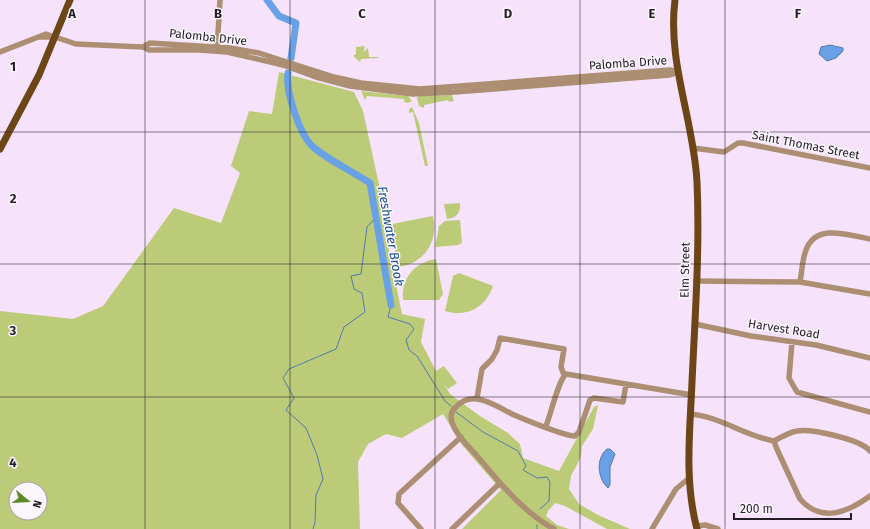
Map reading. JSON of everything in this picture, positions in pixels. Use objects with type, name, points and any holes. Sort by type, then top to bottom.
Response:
[{"type":"main road","points":[[0,149],[39,75],[70,0]]},
{"type":"main road","name":"Elm Street","points":[[676,0],[674,32],[678,72],[693,148],[696,168],[698,205],[695,324],[688,479],[697,528]]},
{"type":"street","points":[[217,49],[220,0]]},
{"type":"street","name":"Palomba Drive","points":[[0,52],[39,37],[55,38],[79,44],[144,47],[150,43],[217,49],[259,53],[316,77],[355,84],[413,91],[494,86],[670,70],[678,72]]},
{"type":"street","name":"Saint Thomas Street","points":[[693,148],[724,152],[738,143],[742,143],[870,168]]},
{"type":"street","points":[[800,282],[805,251],[811,240],[819,235],[832,233],[870,239]]},
{"type":"street","points":[[696,281],[800,282],[870,294]]},
{"type":"street","name":"Harvest Road","points":[[695,324],[751,336],[816,344],[870,358]]},
{"type":"street","points":[[478,398],[482,369],[492,359],[497,350],[500,338],[564,349],[561,367],[564,375]]},
{"type":"street","points":[[792,342],[789,378],[792,386],[797,392],[870,412]]},
{"type":"street","points":[[546,426],[553,408],[559,384],[564,375],[569,373],[692,395]]},
{"type":"street","points":[[554,529],[530,513],[500,483],[461,437],[451,421],[453,410],[457,405],[467,399],[478,398],[486,400],[514,414],[575,436],[578,432],[590,400],[594,398],[623,402],[626,384]]},
{"type":"street","points":[[691,414],[706,416],[748,433],[774,440],[798,430],[819,432],[856,442],[868,448],[870,451]]},
{"type":"street","points":[[421,529],[398,503],[399,494],[461,437]]},
{"type":"street","points":[[774,440],[800,499],[805,505],[818,513],[834,514],[870,496]]},
{"type":"street","points":[[652,529],[676,489],[688,479]]},
{"type":"street","points":[[452,529],[500,483]]},
{"type":"street","points":[[697,528],[705,525],[718,529]]},
{"type":"green space","points":[[365,46],[363,52],[368,48],[369,57],[378,58],[361,59],[360,62],[353,56],[356,54],[356,47]]},
{"type":"green space","points":[[279,72],[354,92],[363,111],[383,203],[381,211],[402,314],[425,319],[421,342],[436,371],[444,366],[457,383],[448,389],[444,384],[450,394],[480,416],[508,433],[520,444],[523,458],[559,471],[594,407],[598,405],[593,429],[582,446],[581,457],[571,476],[569,489],[579,504],[598,515],[630,529],[607,529],[565,506],[555,503],[548,511],[546,516],[557,525],[569,529],[462,529],[501,490],[462,445],[443,414],[402,438],[386,434],[368,444],[358,462],[360,529],[0,529],[0,311],[73,319],[103,306],[174,208],[221,223],[240,173],[231,166],[249,111],[272,114]]},
{"type":"green space","points":[[361,91],[408,96],[412,101],[408,103],[404,102],[404,99],[367,96],[365,100]]},
{"type":"green space","points":[[452,95],[454,101],[449,102],[448,100],[424,105],[424,108],[419,106],[417,98],[419,96]]},
{"type":"green space","points":[[412,107],[419,123],[428,166],[425,166],[413,112],[409,113],[409,109]]},
{"type":"green space","points":[[460,203],[458,214],[447,219],[444,204]]},
{"type":"green space","points":[[433,216],[434,234],[428,250],[415,261],[398,267],[391,227],[392,224]]},
{"type":"green space","points":[[460,220],[462,243],[458,245],[435,247],[439,226],[445,221]]},
{"type":"green space","points":[[436,259],[443,294],[439,300],[403,300],[404,285],[411,272],[416,267]]},
{"type":"green space","points":[[459,273],[493,286],[486,300],[475,309],[461,313],[445,311],[453,276]]},
{"type":"water","points":[[830,45],[843,48],[843,51],[836,58],[827,61],[819,54],[821,47]]},
{"type":"water","points":[[607,449],[610,449],[615,454],[610,467],[610,485],[608,488],[602,480],[599,469],[599,463],[603,453]]},
{"type":"waterway","name":"Freshwater Brook","points":[[267,0],[279,16],[296,23],[291,58]]},
{"type":"waterway","name":"Freshwater Brook","points":[[288,73],[289,90],[294,112],[308,141],[313,147],[327,157],[370,183],[391,305]]},
{"type":"waterway","points":[[313,529],[315,522],[316,495],[323,479],[317,455],[306,428],[286,410],[294,398],[283,378],[289,369],[336,349],[344,327],[365,312],[362,293],[354,289],[351,276],[361,274],[367,227],[377,216]]},
{"type":"waterway","name":"Freshwater Brook","points":[[391,305],[388,317],[410,324],[414,329],[406,340],[409,350],[417,356],[445,401],[451,406]]},
{"type":"waterway","name":"Freshwater Brook","points":[[456,412],[483,432],[518,451],[526,466],[523,470],[537,478],[547,477],[550,482],[549,501],[540,509]]}]
